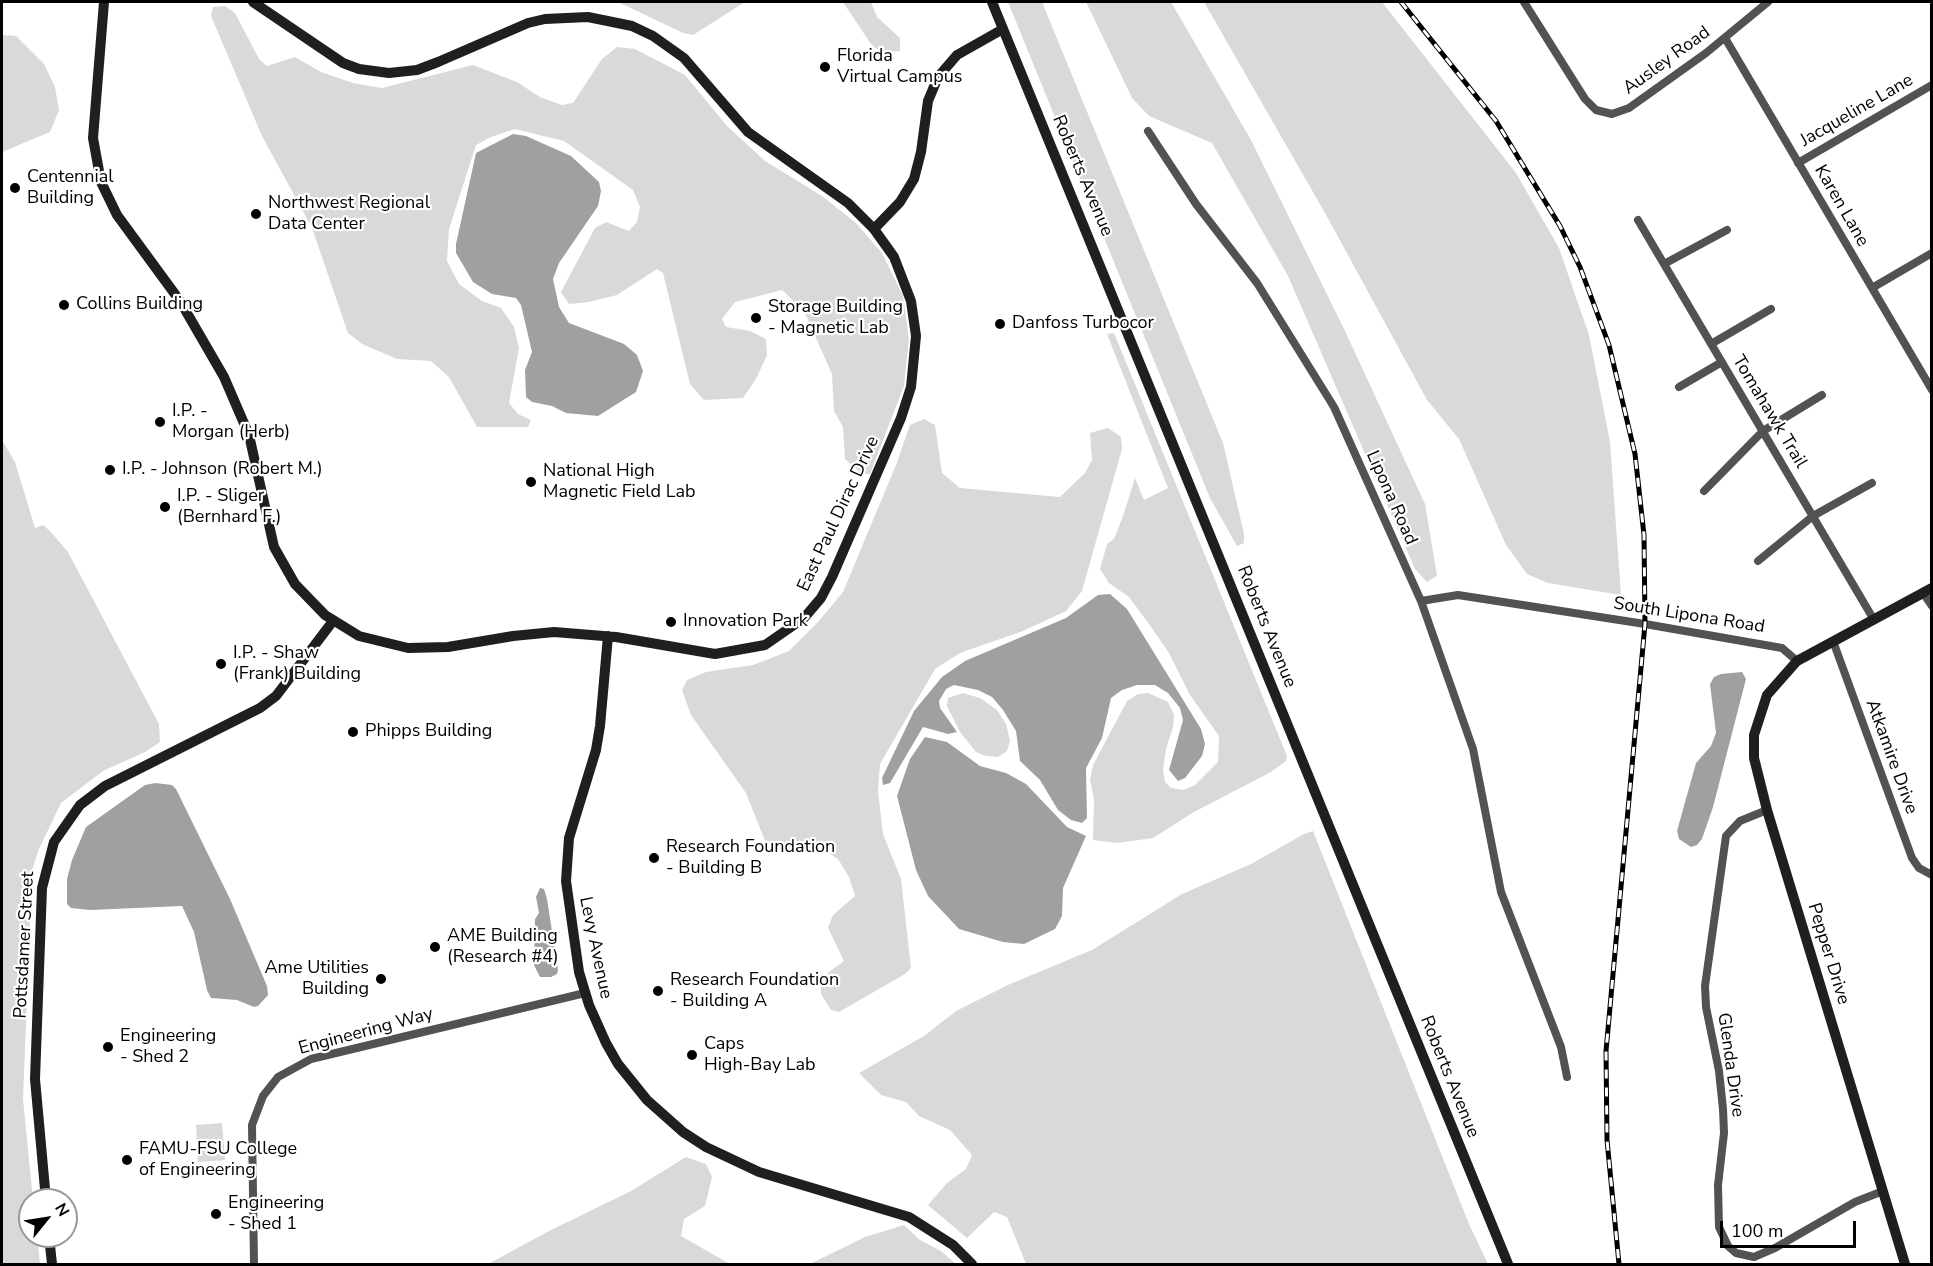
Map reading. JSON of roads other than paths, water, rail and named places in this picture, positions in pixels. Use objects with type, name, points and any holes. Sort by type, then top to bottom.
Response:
[{"type":"street","name":"East Paul Dirac Drive","points":[[104,2],[93,138],[100,182],[117,215],[180,301],[215,359],[249,435],[274,547],[295,584],[307,599],[333,621],[359,636],[408,648],[448,647],[554,632],[608,636],[715,654],[736,652],[777,639],[804,618],[820,598],[901,418],[911,387],[915,361],[914,316],[903,275],[874,229],[848,203],[748,132],[684,58],[653,36],[632,26],[588,16],[528,22],[417,70],[388,74],[359,69],[343,63],[253,2]]},
{"type":"street","name":"Roberts Avenue","points":[[992,2],[1508,1264]]},
{"type":"street","name":"Ausley Road","points":[[1524,2],[1585,99],[1596,110],[1609,114],[1629,108],[1725,38],[1768,2]]},
{"type":"street","points":[[874,229],[900,202],[914,179],[921,152],[928,101],[938,77],[957,55],[1003,29]]},
{"type":"street","name":"Karen Lane","points":[[1725,38],[1932,390]]},
{"type":"street","name":"Jacqueline Lane","points":[[1798,163],[1932,85]]},
{"type":"street","name":"Lipona Road","points":[[1148,131],[1196,204],[1257,283],[1334,407],[1421,601],[1473,749],[1501,892],[1561,1047],[1566,1077]]},
{"type":"street","name":"Tomahawk Trail","points":[[1638,220],[1874,620]]},
{"type":"street","points":[[1664,264],[1727,230]]},
{"type":"street","points":[[1872,288],[1932,253]]},
{"type":"street","points":[[1711,344],[1771,309]]},
{"type":"street","points":[[1679,387],[1722,362]]},
{"type":"street","points":[[1704,491],[1763,431],[1822,395]]},
{"type":"street","points":[[1758,561],[1813,516],[1872,483]]},
{"type":"street","points":[[1797,661],[1928,590],[1932,606]]},
{"type":"street","name":"South Lipona Road","points":[[1421,601],[1458,595],[1645,624],[1782,648],[1797,661]]},
{"type":"street","name":"Pottsdamer Street","points":[[45,1188],[35,1079],[42,888],[54,842],[69,817],[98,790],[260,708],[276,696],[333,621]]},
{"type":"street","name":"Levy Avenue","points":[[608,636],[600,726],[589,772],[576,810],[566,864],[567,903],[585,993],[594,1019],[618,1064],[647,1100],[683,1132],[724,1158],[759,1172],[909,1216],[945,1239],[972,1264]]},
{"type":"street","name":"Atkamire Drive","points":[[1833,641],[1912,858],[1919,868],[1932,875]]},
{"type":"street","name":"Pepper Drive","points":[[1797,661],[1767,695],[1754,735],[1754,758],[1767,810],[1905,1264]]},
{"type":"street","name":"Glenda Drive","points":[[1767,810],[1740,821],[1726,836],[1705,986],[1706,1007],[1719,1071],[1723,1108],[1724,1132],[1718,1185],[1719,1227],[1728,1246],[1737,1253],[1754,1257],[1775,1248],[1855,1202],[1882,1191]]},
{"type":"street","name":"Engineering Way","points":[[254,1264],[252,1125],[263,1096],[278,1077],[311,1059],[585,993]]},
{"type":"street","points":[[50,1248],[52,1264]]},
{"type":"railway","points":[[1401,2],[1496,121],[1560,226],[1580,267],[1609,345],[1635,454],[1644,535],[1645,624],[1606,1051],[1607,1140],[1619,1264]]},
{"type":"place","name":"Florida Virtual Campus","points":[[825,67]]},
{"type":"place","name":"Centennial Building","points":[[15,188]]},
{"type":"place","name":"Northwest Regional Data Center","points":[[256,214]]},
{"type":"place","name":"Collins Building","points":[[64,305]]},
{"type":"place","name":"Storage Building - Magnetic Lab","points":[[756,318]]},
{"type":"place","name":"Danfoss Turbocor","points":[[1000,324]]},
{"type":"place","name":"I.P. - Morgan (Herb)","points":[[160,422]]},
{"type":"place","name":"I.P. - Johnson (Robert M.)","points":[[110,470]]},
{"type":"place","name":"National High Magnetic Field Lab","points":[[531,482]]},
{"type":"place","name":"I.P. - Sliger (Bernhard F.)","points":[[165,507]]},
{"type":"place","name":"Innovation Park","points":[[671,622]]},
{"type":"place","name":"I.P. - Shaw (Frank) Building","points":[[221,664]]},
{"type":"place","name":"Phipps Building","points":[[353,732]]},
{"type":"place","name":"Research Foundation - Building B","points":[[654,858]]},
{"type":"place","name":"AME Building (Research #4)","points":[[435,947]]},
{"type":"place","name":"Ame Utilities Building","points":[[381,979]]},
{"type":"place","name":"Research Foundation - Building A","points":[[658,991]]},
{"type":"place","name":"Engineering - Shed 2","points":[[108,1047]]},
{"type":"place","name":"Caps High-Bay Lab","points":[[692,1055]]},
{"type":"place","name":"FAMU-FSU College of Engineering","points":[[127,1160]]},
{"type":"place","name":"Engineering - Shed 1","points":[[216,1214]]}]
